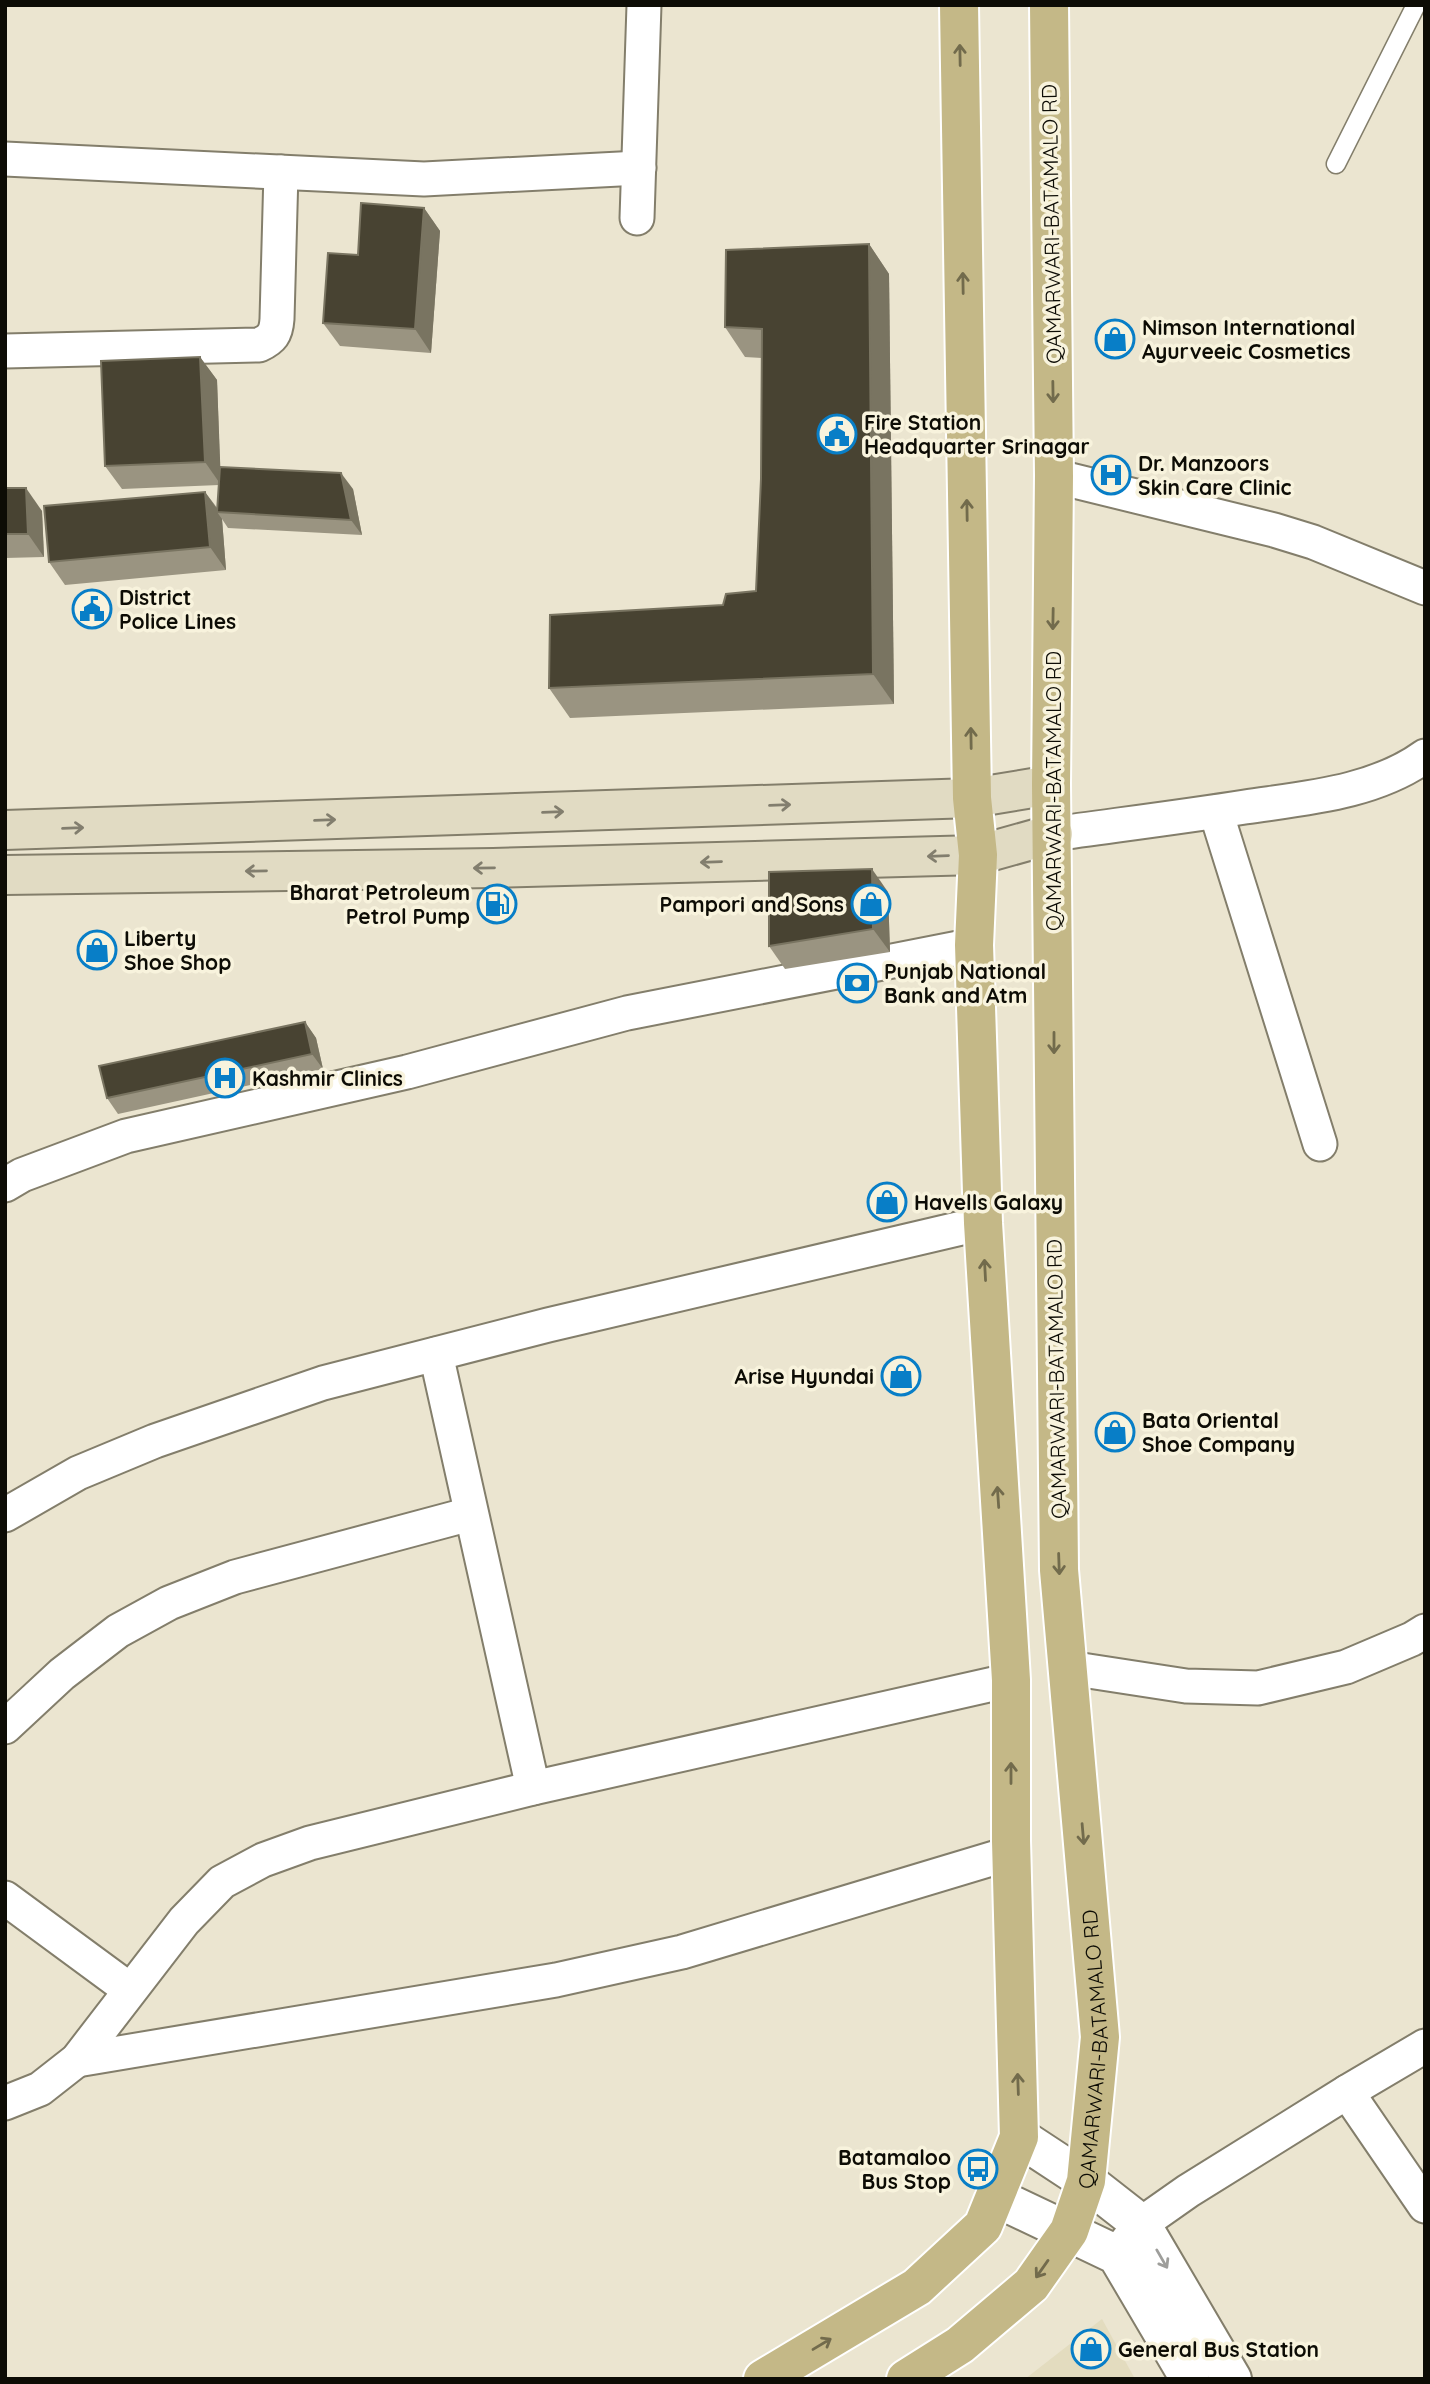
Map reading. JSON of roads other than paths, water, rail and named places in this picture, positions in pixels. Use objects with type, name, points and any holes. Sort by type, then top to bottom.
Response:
[{"type":"main road","points":[[763,2379],[917,2287],[982,2226],[1020,2137],[1011,1847],[1011,1680],[983,1223],[974,945],[978,855],[972,798],[959,5]]},
{"type":"main road","name":"QAMARWARI-BATAMALO RD","points":[[906,2379],[961,2345],[1031,2285],[1069,2231],[1086,2181],[1100,2037],[1058,1543],[1051,785],[1054,476],[1049,5]]},
{"type":"main road","points":[[5,830],[972,798],[1051,785]]},
{"type":"main road","points":[[5,875],[493,868],[978,855],[1053,834]]},
{"type":"street","points":[[637,218],[644,5]]},
{"type":"street","points":[[5,159],[424,178],[639,167]]},
{"type":"street","points":[[5,351],[259,345],[271,340],[276,331],[277,320],[281,172]]},
{"type":"street","points":[[1054,476],[1274,530],[1313,542],[1425,588]]},
{"type":"street","points":[[1053,834],[1319,796],[1373,783],[1425,756]]},
{"type":"street","points":[[1216,812],[1320,1144]]},
{"type":"street","points":[[5,1185],[22,1175],[127,1136],[407,1072],[627,1013],[974,945]]},
{"type":"street","points":[[5,1515],[78,1473],[155,1441],[323,1383],[548,1325],[983,1223]]},
{"type":"street","points":[[436,1354],[533,1788]]},
{"type":"street","points":[[5,1727],[62,1674],[118,1631],[169,1602],[235,1577],[470,1514]]},
{"type":"street","points":[[1069,1668],[1186,1686],[1258,1688],[1346,1667],[1425,1631]]},
{"type":"street","points":[[5,2103],[40,2089],[77,2060],[184,1921],[222,1882],[263,1860],[310,1843],[533,1788],[1011,1680]]},
{"type":"street","points":[[77,2060],[556,1980],[657,1958],[1011,1847]]},
{"type":"street","points":[[5,1898],[130,1990]]},
{"type":"street","points":[[1116,2255],[1141,2224],[1188,2191],[1425,2046]]},
{"type":"street","points":[[1347,2092],[1425,2206]]},
{"type":"street","points":[[1020,2137],[1086,2181],[1141,2224],[1233,2379]]},
{"type":"street","points":[[995,2197],[1116,2255],[1190,2379]]},
{"type":"lane","points":[[1336,164],[1416,5]]},
{"type":"place","name":"Nimson International Ayurveeic Cosmetics","points":[[1115,339]]},
{"type":"place","name":"Fire Station Headquarter Srinagar","points":[[837,434]]},
{"type":"place","name":"Dr. Manzoors Skin Care Clinic","points":[[1111,475]]},
{"type":"place","name":"District Police Lines","points":[[92,609]]},
{"type":"place","name":"Bharat Petroleum Petrol Pump","points":[[497,904]]},
{"type":"place","name":"Pampori and Sons","points":[[871,904]]},
{"type":"place","name":"Liberty Shoe Shop","points":[[97,950]]},
{"type":"place","name":"Punjab National Bank and Atm","points":[[857,983]]},
{"type":"place","name":"Kashmir Clinics","points":[[225,1078]]},
{"type":"place","name":"Havells Galaxy","points":[[887,1202]]},
{"type":"place","name":"Arise Hyundai","points":[[901,1376]]},
{"type":"place","name":"Bata Oriental Shoe Company","points":[[1115,1432]]},
{"type":"place","name":"Batamaloo Bus Stop","points":[[978,2169]]},
{"type":"place","name":"General Bus Station","points":[[1091,2349]]}]
